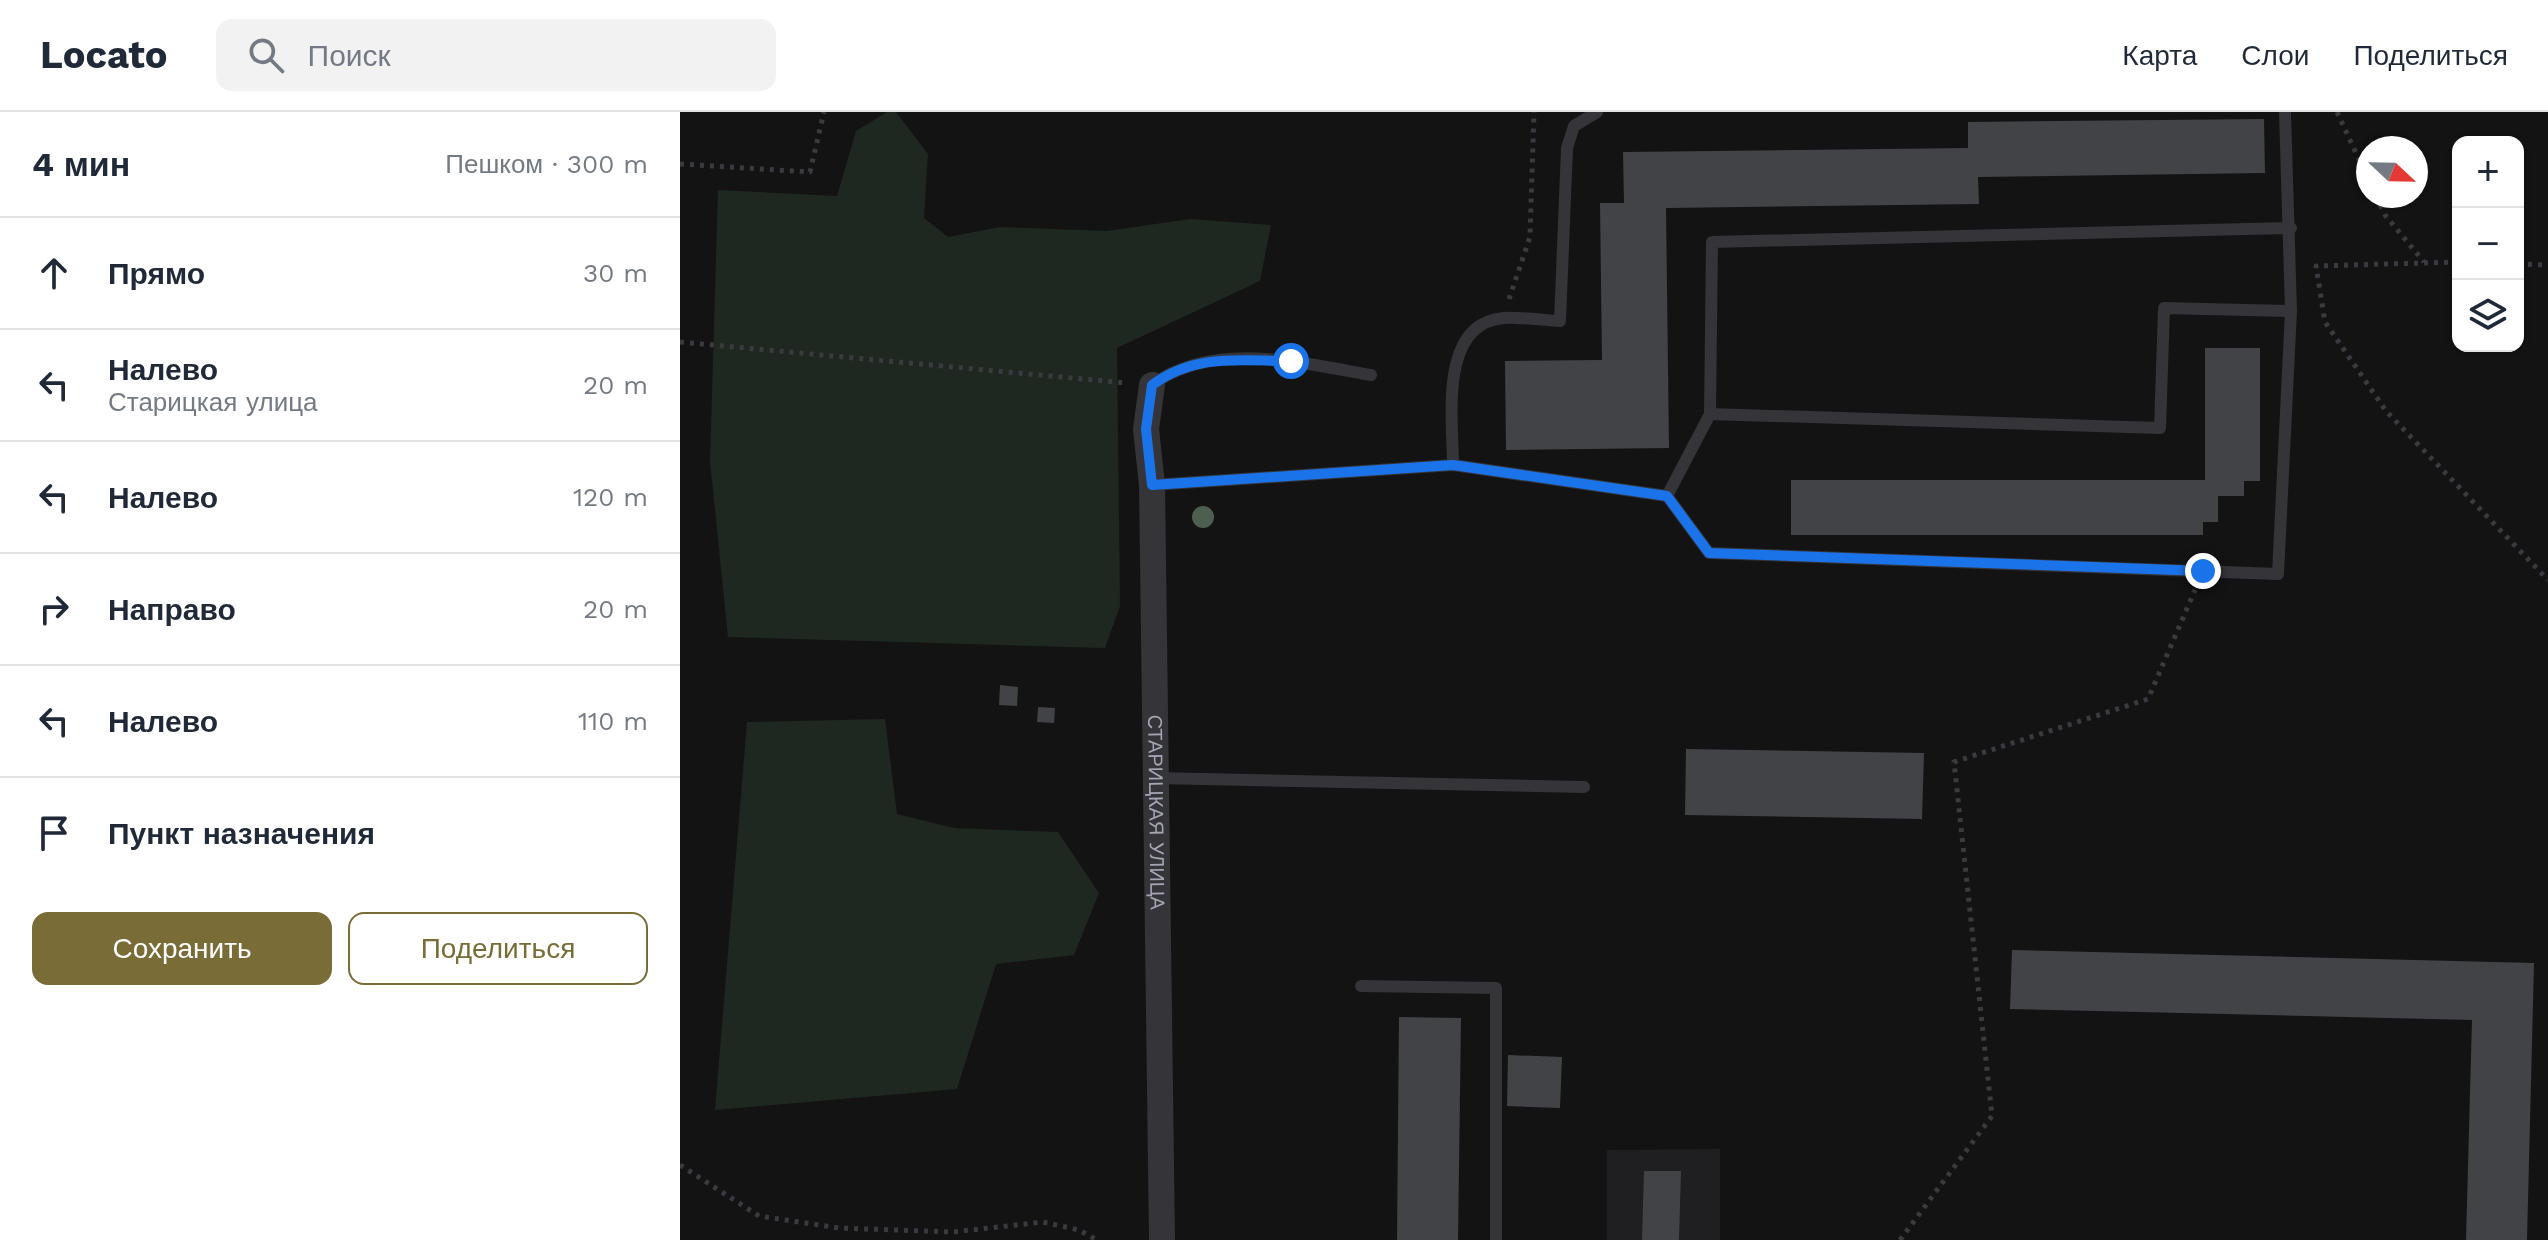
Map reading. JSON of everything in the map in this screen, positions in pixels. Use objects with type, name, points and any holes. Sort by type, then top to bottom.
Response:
[{"type":"street","name":"СТАРИЦКАЯ УЛИЦА","points":[[1152,385],[1146,429],[1152,485],[1162,1240]]},
{"type":"lane","points":[[1453,465],[1455,371],[1460,351],[1479,325],[1502,318],[1560,321],[1567,148],[1574,126],[1597,112]]},
{"type":"lane","points":[[1152,485],[1453,465],[1667,496],[1709,553],[2278,574],[2291,311],[2291,228],[2285,112]]},
{"type":"lane","points":[[1667,496],[1710,414],[1712,242],[2291,228]]},
{"type":"lane","points":[[1710,414],[2160,428],[2164,308],[2291,311]]},
{"type":"lane","points":[[1152,385],[1172,371],[1202,361],[1291,361],[1371,375]]},
{"type":"lane","points":[[1156,778],[1584,787]]},
{"type":"lane","points":[[1361,986],[1496,988],[1496,1240]]},
{"type":"path","points":[[680,164],[810,172],[824,112]]},
{"type":"path","points":[[1502,318],[1530,237],[1534,112]]},
{"type":"path","points":[[2337,112],[2356,153]]},
{"type":"path","points":[[2382,208],[2425,263]]},
{"type":"path","points":[[2452,262],[2316,266],[2325,322],[2386,411],[2548,580]]},
{"type":"path","points":[[2524,264],[2548,265]]},
{"type":"path","points":[[680,342],[1152,385]]},
{"type":"path","points":[[1900,1240],[1992,1116],[1954,762],[2148,699],[2203,571]]},
{"type":"path","points":[[680,1165],[759,1216],[839,1228],[938,1232],[1043,1222],[1079,1230],[1097,1240]]},
{"type":"shaded area","points":[[887,112],[896,112],[928,154],[924,218],[948,237],[1000,227],[1107,231],[1190,219],[1271,225],[1260,281],[1117,348],[1120,606],[1105,648],[728,637],[710,461],[718,190],[837,196],[856,131]]},
{"type":"shaded area","points":[[885,719],[897,814],[954,828],[1058,832],[1099,893],[1074,955],[996,964],[957,1089],[715,1110],[747,722]]},
{"type":"shaded area","points":[[1720,1149],[1720,1240],[1607,1240],[1607,1150]]},
{"type":"building","points":[[2264,119],[2265,173],[1978,177],[1979,204],[1666,208],[1669,448],[1506,450],[1505,361],[1602,360],[1600,203],[1624,203],[1623,152],[1968,148],[1968,122]]},
{"type":"building","points":[[2205,348],[2260,348],[2260,481],[2244,481],[2244,496],[2218,496],[2218,522],[2203,522],[2203,535],[1791,535],[1791,480],[2205,480]]},
{"type":"building","points":[[1000,685],[1018,687],[1017,706],[999,705]]},
{"type":"building","points":[[1038,707],[1055,708],[1054,723],[1037,722]]},
{"type":"building","points":[[1686,749],[1924,753],[1922,819],[1685,815]]},
{"type":"building","points":[[2012,950],[2534,963],[2527,1240],[2466,1240],[2472,1020],[2010,1009]]},
{"type":"building","points":[[1399,1017],[1461,1018],[1458,1240],[1397,1240]]},
{"type":"building","points":[[1508,1055],[1562,1057],[1560,1108],[1507,1106]]},
{"type":"building","points":[[1644,1171],[1681,1171],[1679,1240],[1642,1240]]},
{"type":"route","points":[[1291,361],[1202,361],[1172,371],[1152,385],[1146,429],[1152,485],[1453,465],[1667,496],[1709,553],[2203,571]]}]
